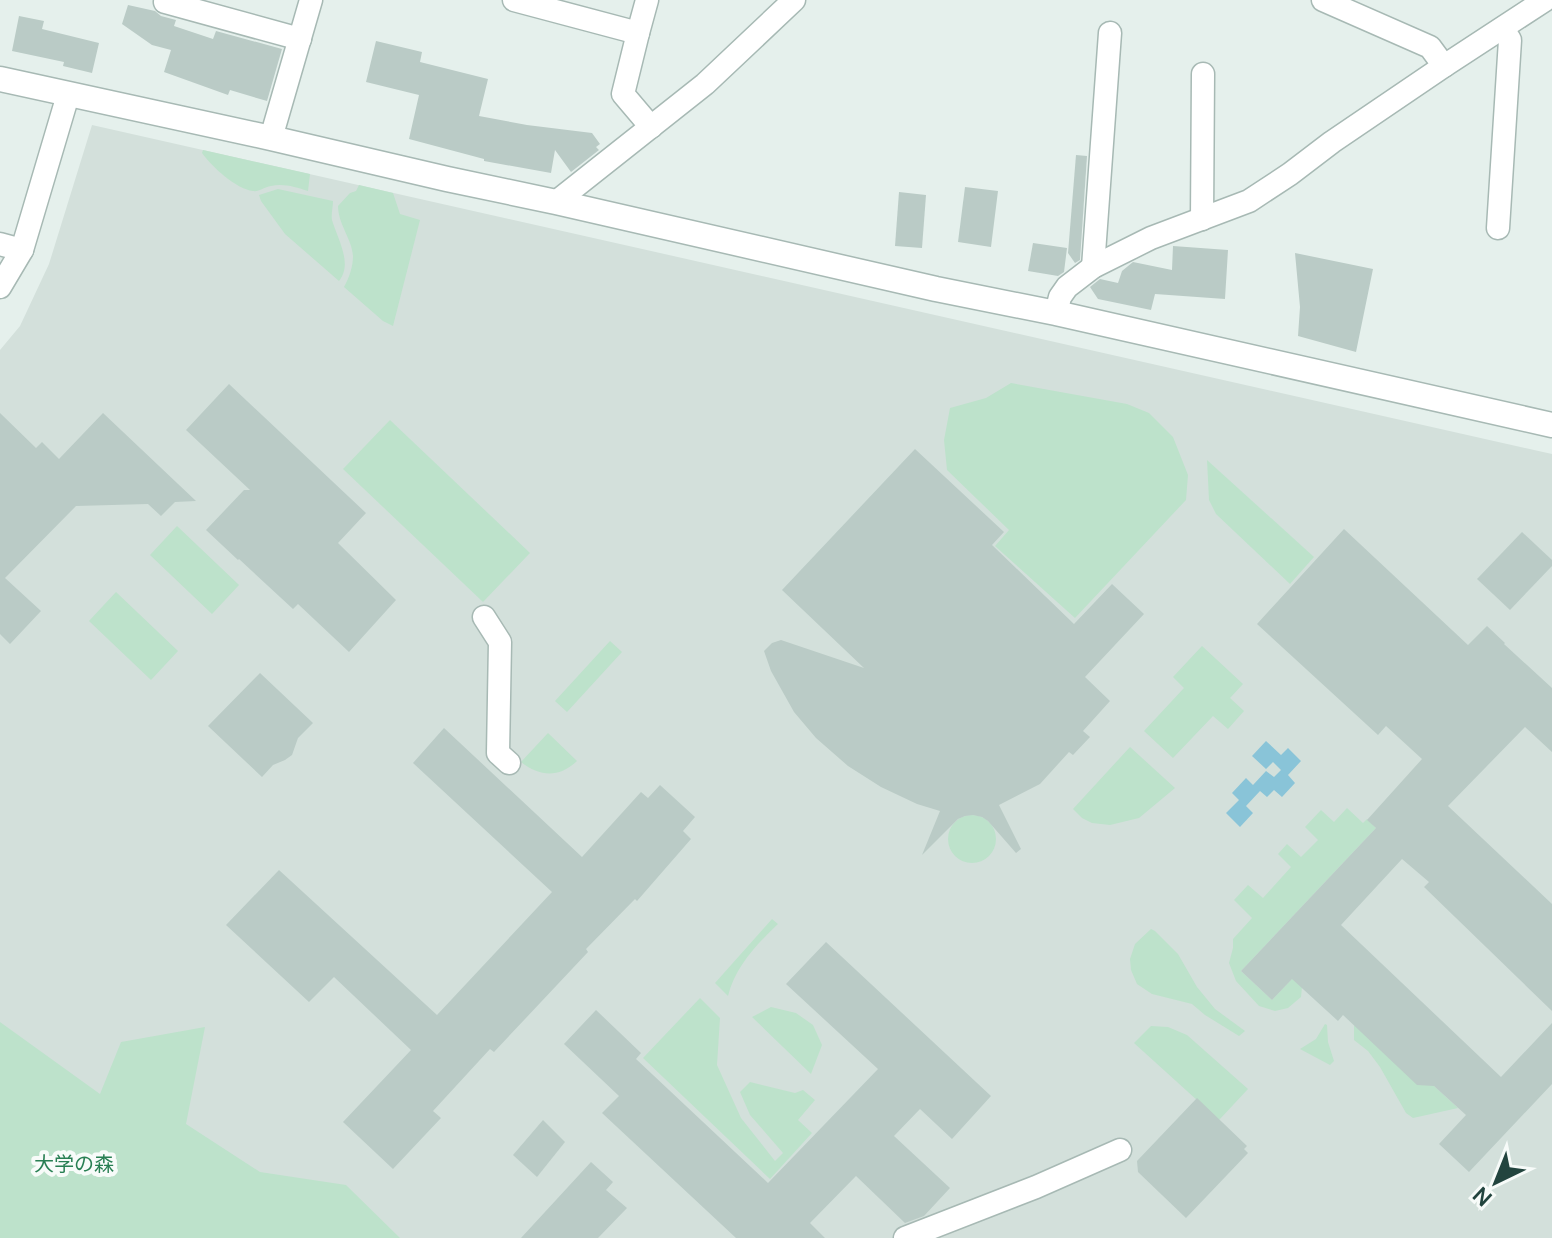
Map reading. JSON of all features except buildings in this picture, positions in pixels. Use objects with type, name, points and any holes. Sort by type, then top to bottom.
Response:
[{"type":"street","points":[[166,0],[300,39]]},
{"type":"street","points":[[271,138],[311,0]]},
{"type":"street","points":[[514,0],[638,33]]},
{"type":"street","points":[[647,0],[623,94],[651,127]]},
{"type":"street","points":[[556,202],[705,84],[794,0]]},
{"type":"street","points":[[1323,0],[1430,47],[1444,66]]},
{"type":"street","points":[[1056,313],[1060,297],[1067,287],[1093,267],[1151,238],[1249,201],[1540,1]]},
{"type":"street","points":[[1498,228],[1510,40],[1503,29]]},
{"type":"street","points":[[1093,267],[1110,33]]},
{"type":"street","points":[[1202,219],[1203,74]]},
{"type":"street","points":[[0,79],[1552,425]]},
{"type":"street","points":[[0,287],[22,250],[68,95]]},
{"type":"street","points":[[0,244],[22,250]]},
{"type":"street","points":[[484,617],[500,642],[498,753],[509,763]]},
{"type":"street","points":[[905,1238],[1036,1187],[1120,1150]]},
{"type":"shaded area","points":[[92,125],[1552,454],[1552,1238],[0,1238],[0,350],[20,326],[49,264]]},
{"type":"green space","points":[[203,150],[310,174],[308,191],[280,185],[255,191],[246,189],[218,171],[202,153]]},
{"type":"green space","points":[[359,185],[393,193],[400,214],[420,220],[393,326],[344,287],[353,256],[338,206]]},
{"type":"green space","points":[[278,189],[333,201],[332,220],[345,260],[339,281],[285,234],[261,201],[259,195]]},
{"type":"green space","points":[[1011,383],[1127,404],[1149,413],[1173,437],[1188,475],[1186,500],[1075,618],[995,546],[1009,530],[947,470],[944,440],[950,408],[986,398]]},
{"type":"green space","points":[[390,420],[530,553],[483,602],[343,469]]},
{"type":"green space","points":[[1207,460],[1314,557],[1290,584],[1216,514],[1209,500]]},
{"type":"green space","points":[[177,526],[239,585],[212,614],[150,555]]},
{"type":"green space","points":[[116,592],[178,651],[151,680],[89,621]]},
{"type":"green space","points":[[610,641],[622,652],[567,712],[555,701]]},
{"type":"green space","points":[[1202,646],[1243,684],[1230,698],[1244,711],[1228,729],[1213,716],[1173,758],[1144,731],[1184,688],[1173,677]]},
{"type":"green space","points":[[548,733],[577,761],[570,767],[549,774],[535,771],[521,762]]},
{"type":"green space","points":[[1130,747],[1175,788],[1139,818],[1110,825],[1092,823],[1082,818],[1073,809]]},
{"type":"green space","points":[[1347,808],[1363,823],[1367,819],[1376,828],[1241,971],[1272,1000],[1322,947],[1302,987],[1301,997],[1288,1008],[1275,1011],[1259,1006],[1236,981],[1229,963],[1233,939],[1252,918],[1234,900],[1248,885],[1263,898],[1291,867],[1278,854],[1287,844],[1301,857],[1318,840],[1305,827],[1321,810],[1334,822]]},
{"type":"green space","points":[[972,815],[989,822],[996,839],[989,856],[972,863],[955,856],[948,839],[955,822]]},
{"type":"green space","points":[[772,919],[778,924],[741,966],[728,996],[715,983]]},
{"type":"green space","points":[[1151,929],[1178,954],[1197,987],[1215,1009],[1245,1031],[1239,1036],[1192,1004],[1152,994],[1137,984],[1130,959],[1135,944]]},
{"type":"green space","points":[[700,998],[720,1018],[717,1065],[741,1118],[775,1161],[783,1153],[750,1115],[740,1092],[750,1082],[795,1093],[803,1090],[815,1100],[798,1120],[812,1133],[770,1179],[643,1058]]},
{"type":"green space","points":[[771,1007],[796,1013],[813,1025],[822,1045],[811,1074],[752,1017]]},
{"type":"green space","name":"大学の森","points":[[0,1022],[100,1094],[121,1042],[205,1027],[186,1124],[260,1172],[346,1185],[400,1238],[0,1238]]},
{"type":"green space","points":[[1325,1024],[1334,1061],[1330,1065],[1300,1049],[1316,1039]]},
{"type":"green space","points":[[1354,1025],[1458,1108],[1413,1118],[1406,1113],[1380,1067],[1368,1051],[1354,1040]]},
{"type":"green space","points":[[1151,1026],[1168,1027],[1187,1035],[1248,1089],[1219,1120],[1134,1043]]},
{"type":"water","points":[[1266,741],[1281,755],[1288,748],[1301,761],[1288,775],[1295,783],[1282,797],[1274,790],[1267,797],[1260,791],[1246,806],[1253,813],[1240,827],[1226,813],[1239,800],[1232,793],[1246,778],[1253,785],[1266,771],[1274,777],[1281,770],[1273,762],[1266,769],[1252,756]]}]
